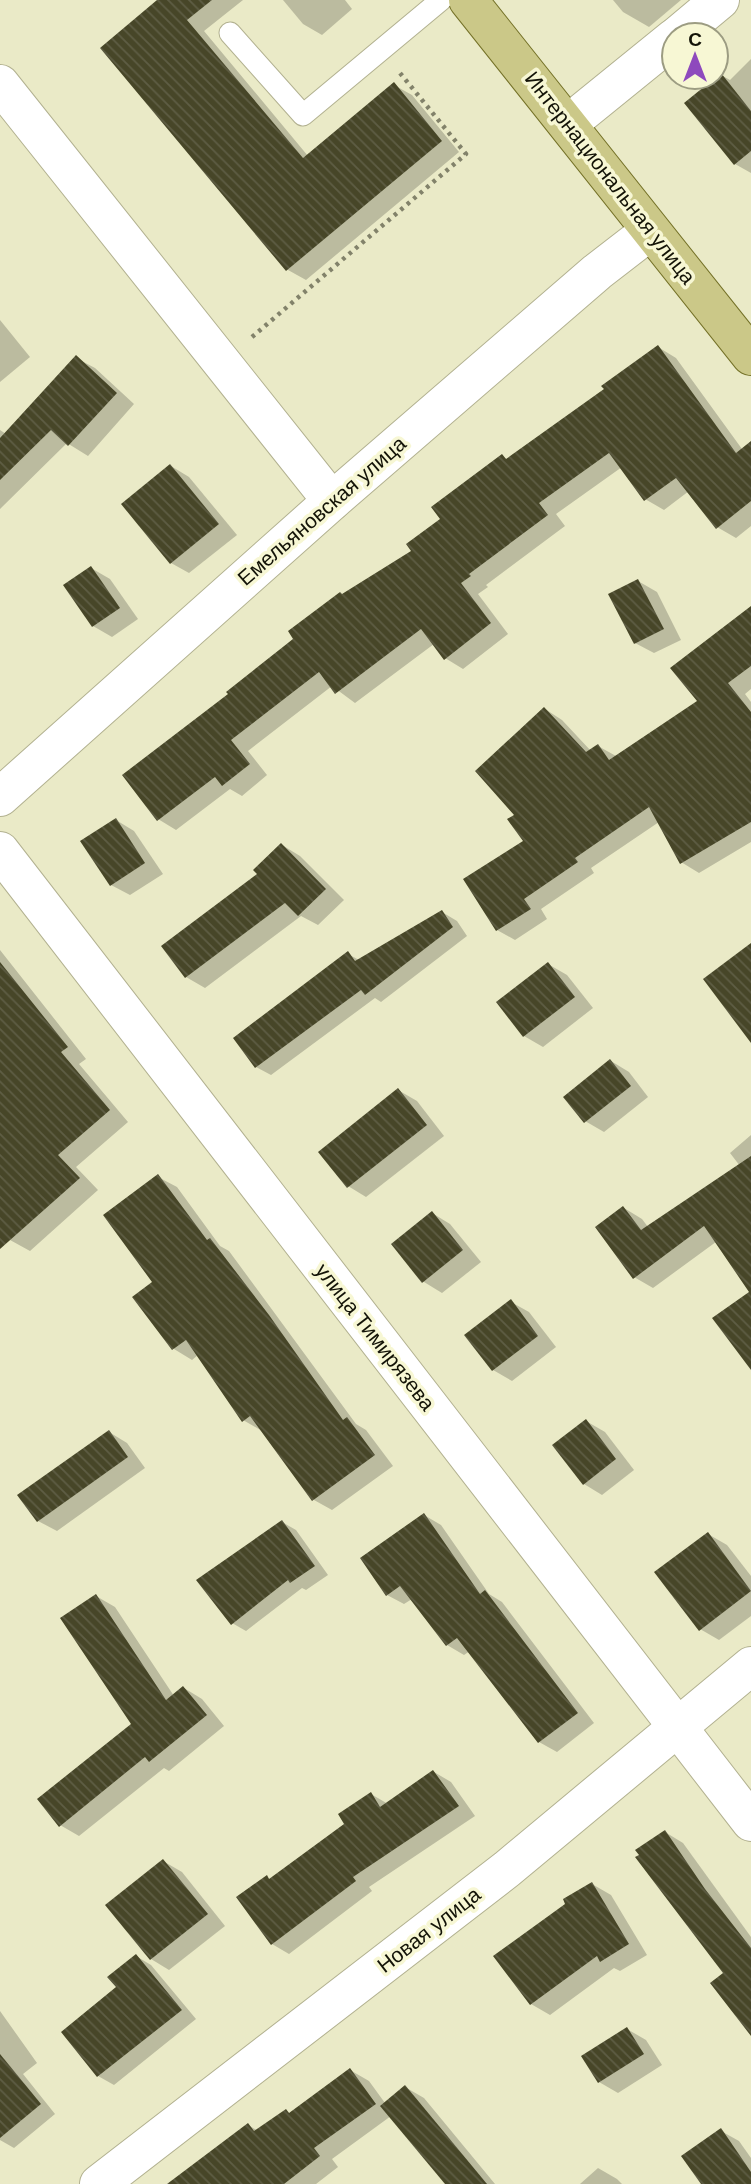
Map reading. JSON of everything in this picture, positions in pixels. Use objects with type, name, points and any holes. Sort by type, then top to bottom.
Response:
[{"type":"main road","name":"Интернациональная улица","points":[[468,0],[751,356]]},
{"type":"street","points":[[695,21],[720,0]]},
{"type":"street","points":[[568,124],[660,50]]},
{"type":"street","points":[[0,85],[332,500]]},
{"type":"street","name":"Емельяновская улица","points":[[0,797],[332,500],[597,272],[650,231]]},
{"type":"street","name":"улица Тимирязева","points":[[0,850],[751,1822]]},
{"type":"street","name":"Новая улица","points":[[99,2184],[507,1869],[751,1666]]},
{"type":"lane","points":[[230,33],[303,115],[441,0]]},
{"type":"path","points":[[221,361],[466,154],[380,49]]},
{"type":"building","points":[[157,0],[212,0],[187,20],[303,158],[394,82],[442,141],[286,271],[100,48]]},
{"type":"building","points":[[730,84],[751,111],[751,151],[734,165],[684,103],[699,91],[730,91]]},
{"type":"building","points":[[658,345],[736,453],[751,441],[751,501],[716,529],[676,478],[644,501],[609,453],[539,503],[548,515],[469,574],[471,576],[461,583],[491,623],[444,660],[421,629],[335,694],[319,672],[231,740],[250,764],[222,786],[215,777],[157,821],[122,775],[228,694],[226,692],[293,639],[288,631],[340,592],[342,594],[411,551],[406,544],[440,519],[431,507],[502,454],[506,459],[604,389],[601,386]]},
{"type":"building","points":[[76,355],[117,393],[68,446],[51,430],[0,480],[0,438]]},
{"type":"building","points":[[170,464],[219,524],[170,564],[121,504]]},
{"type":"building","points":[[91,566],[120,608],[92,627],[63,585]]},
{"type":"building","points":[[638,579],[664,629],[634,644],[608,594]]},
{"type":"building","points":[[751,606],[751,666],[728,683],[751,712],[751,822],[680,864],[649,807],[575,858],[578,862],[524,899],[531,909],[496,931],[463,879],[523,841],[507,819],[514,815],[475,771],[544,707],[586,752],[598,744],[609,760],[697,701],[670,668]]},
{"type":"building","points":[[116,818],[145,863],[110,886],[80,841]]},
{"type":"building","points":[[281,843],[326,889],[298,916],[285,903],[185,978],[161,946],[257,874],[253,870]]},
{"type":"building","points":[[442,910],[453,927],[365,995],[361,990],[255,1068],[233,1038],[348,951],[355,961]]},
{"type":"building","points":[[751,943],[751,1043],[703,979]]},
{"type":"building","points":[[0,962],[68,1047],[61,1052],[110,1110],[58,1155],[80,1178],[0,1249]]},
{"type":"building","points":[[548,962],[575,997],[523,1037],[496,1002]]},
{"type":"building","points":[[610,1059],[631,1086],[584,1123],[563,1097]]},
{"type":"building","points":[[398,1088],[427,1125],[347,1188],[318,1152]]},
{"type":"building","points":[[751,1156],[751,1370],[712,1318],[749,1292],[704,1226],[633,1279],[595,1227],[623,1206],[641,1230]]},
{"type":"building","points":[[158,1174],[207,1240],[210,1238],[269,1315],[343,1420],[347,1417],[375,1455],[312,1501],[250,1416],[242,1422],[186,1340],[172,1350],[132,1297],[152,1282],[103,1215]]},
{"type":"building","points":[[432,1211],[463,1250],[422,1283],[391,1244]]},
{"type":"building","points":[[511,1299],[538,1336],[492,1371],[464,1335]]},
{"type":"building","points":[[586,1419],[616,1459],[583,1485],[552,1445]]},
{"type":"building","points":[[109,1430],[128,1457],[37,1522],[17,1495]]},
{"type":"building","points":[[424,1513],[480,1594],[485,1590],[578,1713],[538,1743],[457,1638],[446,1646],[400,1586],[386,1596],[360,1558]]},
{"type":"building","points":[[282,1520],[315,1566],[290,1583],[288,1580],[231,1625],[196,1580]]},
{"type":"building","points":[[708,1532],[751,1591],[699,1631],[654,1572]]},
{"type":"building","points":[[96,1594],[166,1700],[183,1686],[207,1715],[149,1762],[145,1757],[59,1827],[37,1799],[131,1724],[60,1618]]},
{"type":"building","points":[[433,1770],[459,1806],[353,1877],[356,1881],[271,1945],[236,1897],[267,1875],[269,1879],[344,1824],[338,1814],[371,1792],[380,1807]]},
{"type":"building","points":[[665,1830],[705,1889],[751,1948],[751,2036],[710,1983],[723,1973],[635,1857],[639,1855],[635,1850]]},
{"type":"building","points":[[163,1859],[208,1914],[150,1960],[105,1905]]},
{"type":"building","points":[[592,1882],[629,1944],[600,1962],[597,1956],[530,2005],[493,1956],[565,1904],[563,1899]]},
{"type":"building","points":[[136,1954],[182,2010],[97,2077],[61,2032],[116,1987],[107,1977]]},
{"type":"building","points":[[627,2027],[644,2054],[598,2083],[581,2056]]},
{"type":"building","points":[[0,2054],[41,2104],[0,2138]]},
{"type":"building","points":[[350,2068],[376,2104],[314,2148],[320,2156],[284,2184],[167,2184],[248,2123],[254,2131],[286,2109],[289,2113]]},
{"type":"building","points":[[405,2085],[487,2184],[445,2184],[380,2106]]},
{"type":"building","points":[[721,2128],[751,2172],[751,2184],[701,2184],[681,2156]]}]
